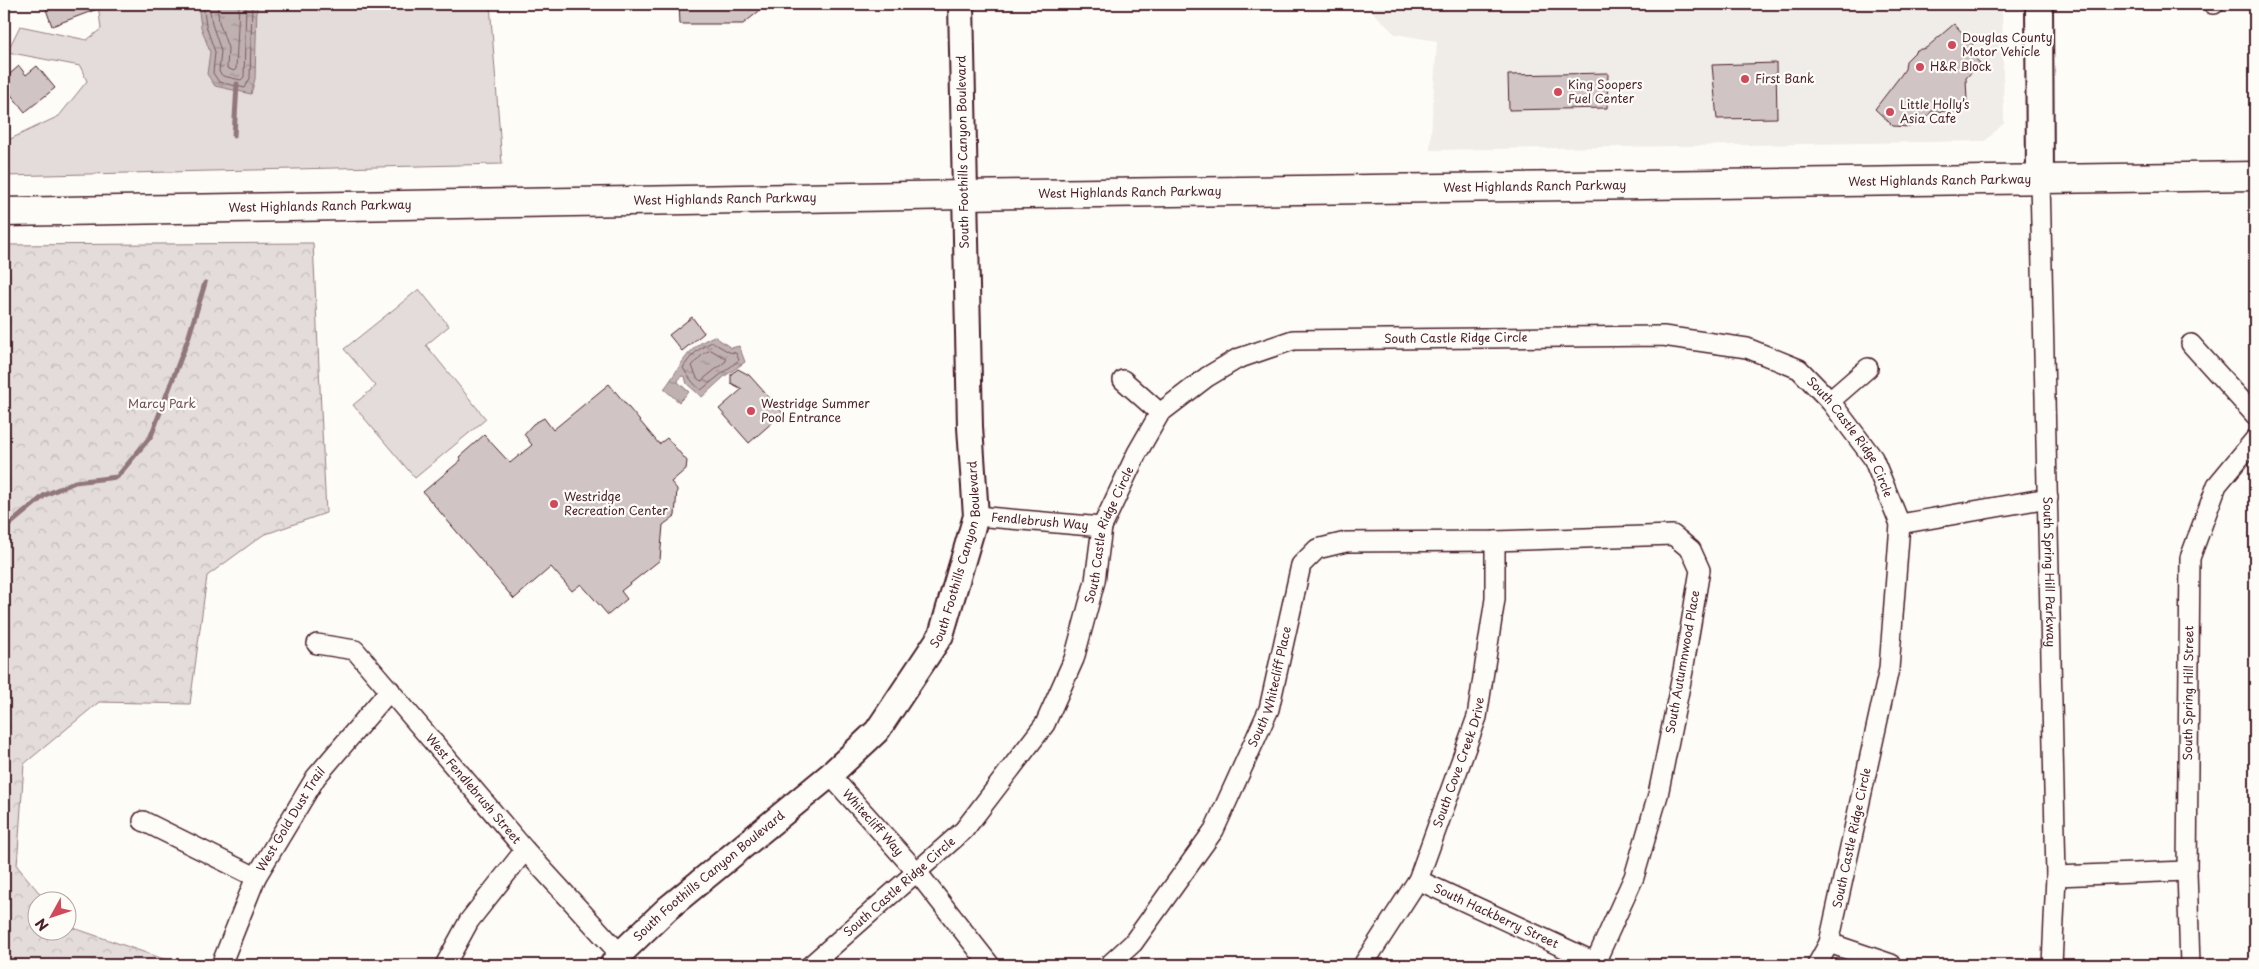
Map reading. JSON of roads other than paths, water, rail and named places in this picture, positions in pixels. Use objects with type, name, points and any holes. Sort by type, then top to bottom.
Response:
[{"type":"main road","points":[[2039,4],[2040,180]]},
{"type":"main road","name":"West Highlands Ranch Parkway","points":[[4,212],[964,194],[2255,176]]},
{"type":"street","name":"South Foothills Canyon Boulevard","points":[[616,960],[668,908],[830,775],[877,731],[941,635],[976,516],[970,427],[961,4]]},
{"type":"street","name":"South Spring Hill Parkway","points":[[2040,180],[2056,876],[2052,965]]},
{"type":"street","name":"South Castle Ridge Circle","points":[[811,965],[964,830],[1045,724],[1074,659],[1095,582],[1102,527],[1137,453],[1160,413],[1207,377],[1237,359],[1293,340],[1663,336],[1747,348],[1800,369],[1830,401],[1873,458],[1900,524],[1889,669],[1829,943],[1817,965]]},
{"type":"street","points":[[2191,344],[2255,415]]},
{"type":"street","points":[[1830,401],[1868,368]]},
{"type":"street","points":[[1123,380],[1160,413]]},
{"type":"street","name":"South Spring Hill Street","points":[[2190,965],[2188,871],[2190,558],[2217,485],[2255,438]]},
{"type":"street","points":[[1900,524],[2048,498]]},
{"type":"street","name":"Fendlebrush Way","points":[[976,516],[1102,527]]},
{"type":"street","name":"South Autumnwood Place","points":[[1494,541],[1673,535],[1690,550],[1700,570],[1683,672],[1658,795],[1634,877],[1597,964]]},
{"type":"street","name":"South Cove Creek Drive","points":[[1363,965],[1418,880],[1477,717],[1495,599],[1494,541]]},
{"type":"street","name":"South Whitecliff Place","points":[[1109,965],[1133,943],[1214,830],[1269,709],[1300,565],[1317,549],[1346,542],[1494,541]]},
{"type":"street","name":"West Fendlebrush Street","points":[[317,644],[355,650],[526,850],[616,960]]},
{"type":"street","name":"West Gold Dust Trail","points":[[221,965],[256,877],[316,777],[390,690]]},
{"type":"street","name":"Whitecliff Way","points":[[830,775],[917,872],[990,965]]},
{"type":"street","points":[[143,821],[256,877]]},
{"type":"street","points":[[445,965],[469,921],[526,850]]},
{"type":"street","points":[[2056,876],[2188,871]]},
{"type":"street","name":"South Hackberry Street","points":[[1418,880],[1597,964]]},
{"type":"street","points":[[1829,943],[1891,964]]},
{"type":"water","points":[[198,4],[257,4],[255,79],[251,94],[215,86],[207,74],[210,52],[201,27]]},
{"type":"water","points":[[714,336],[731,348],[739,346],[745,362],[725,376],[702,397],[687,384],[685,377],[682,376],[678,382],[689,392],[679,402],[664,389],[690,352],[696,346]]},
{"type":"waterway","points":[[234,136],[237,84]]},
{"type":"waterway","points":[[4,529],[45,495],[75,482],[117,477],[151,436],[188,339],[205,283]]},
{"type":"place","name":"Douglas County Motor Vehicle","points":[[1952,45]]},
{"type":"place","name":"H&R Block","points":[[1920,67]]},
{"type":"place","name":"First Bank","points":[[1745,79]]},
{"type":"place","name":"King Soopers Fuel Center","points":[[1558,92]]},
{"type":"place","name":"Little Holly’s Asia Cafe","points":[[1890,112]]},
{"type":"place","name":"Westridge Summer Pool Entrance","points":[[751,411]]},
{"type":"place","name":"Westridge Recreation Center","points":[[554,504]]},
{"type":"park label","name":"Marcy Park","points":[[162,404]]}]
